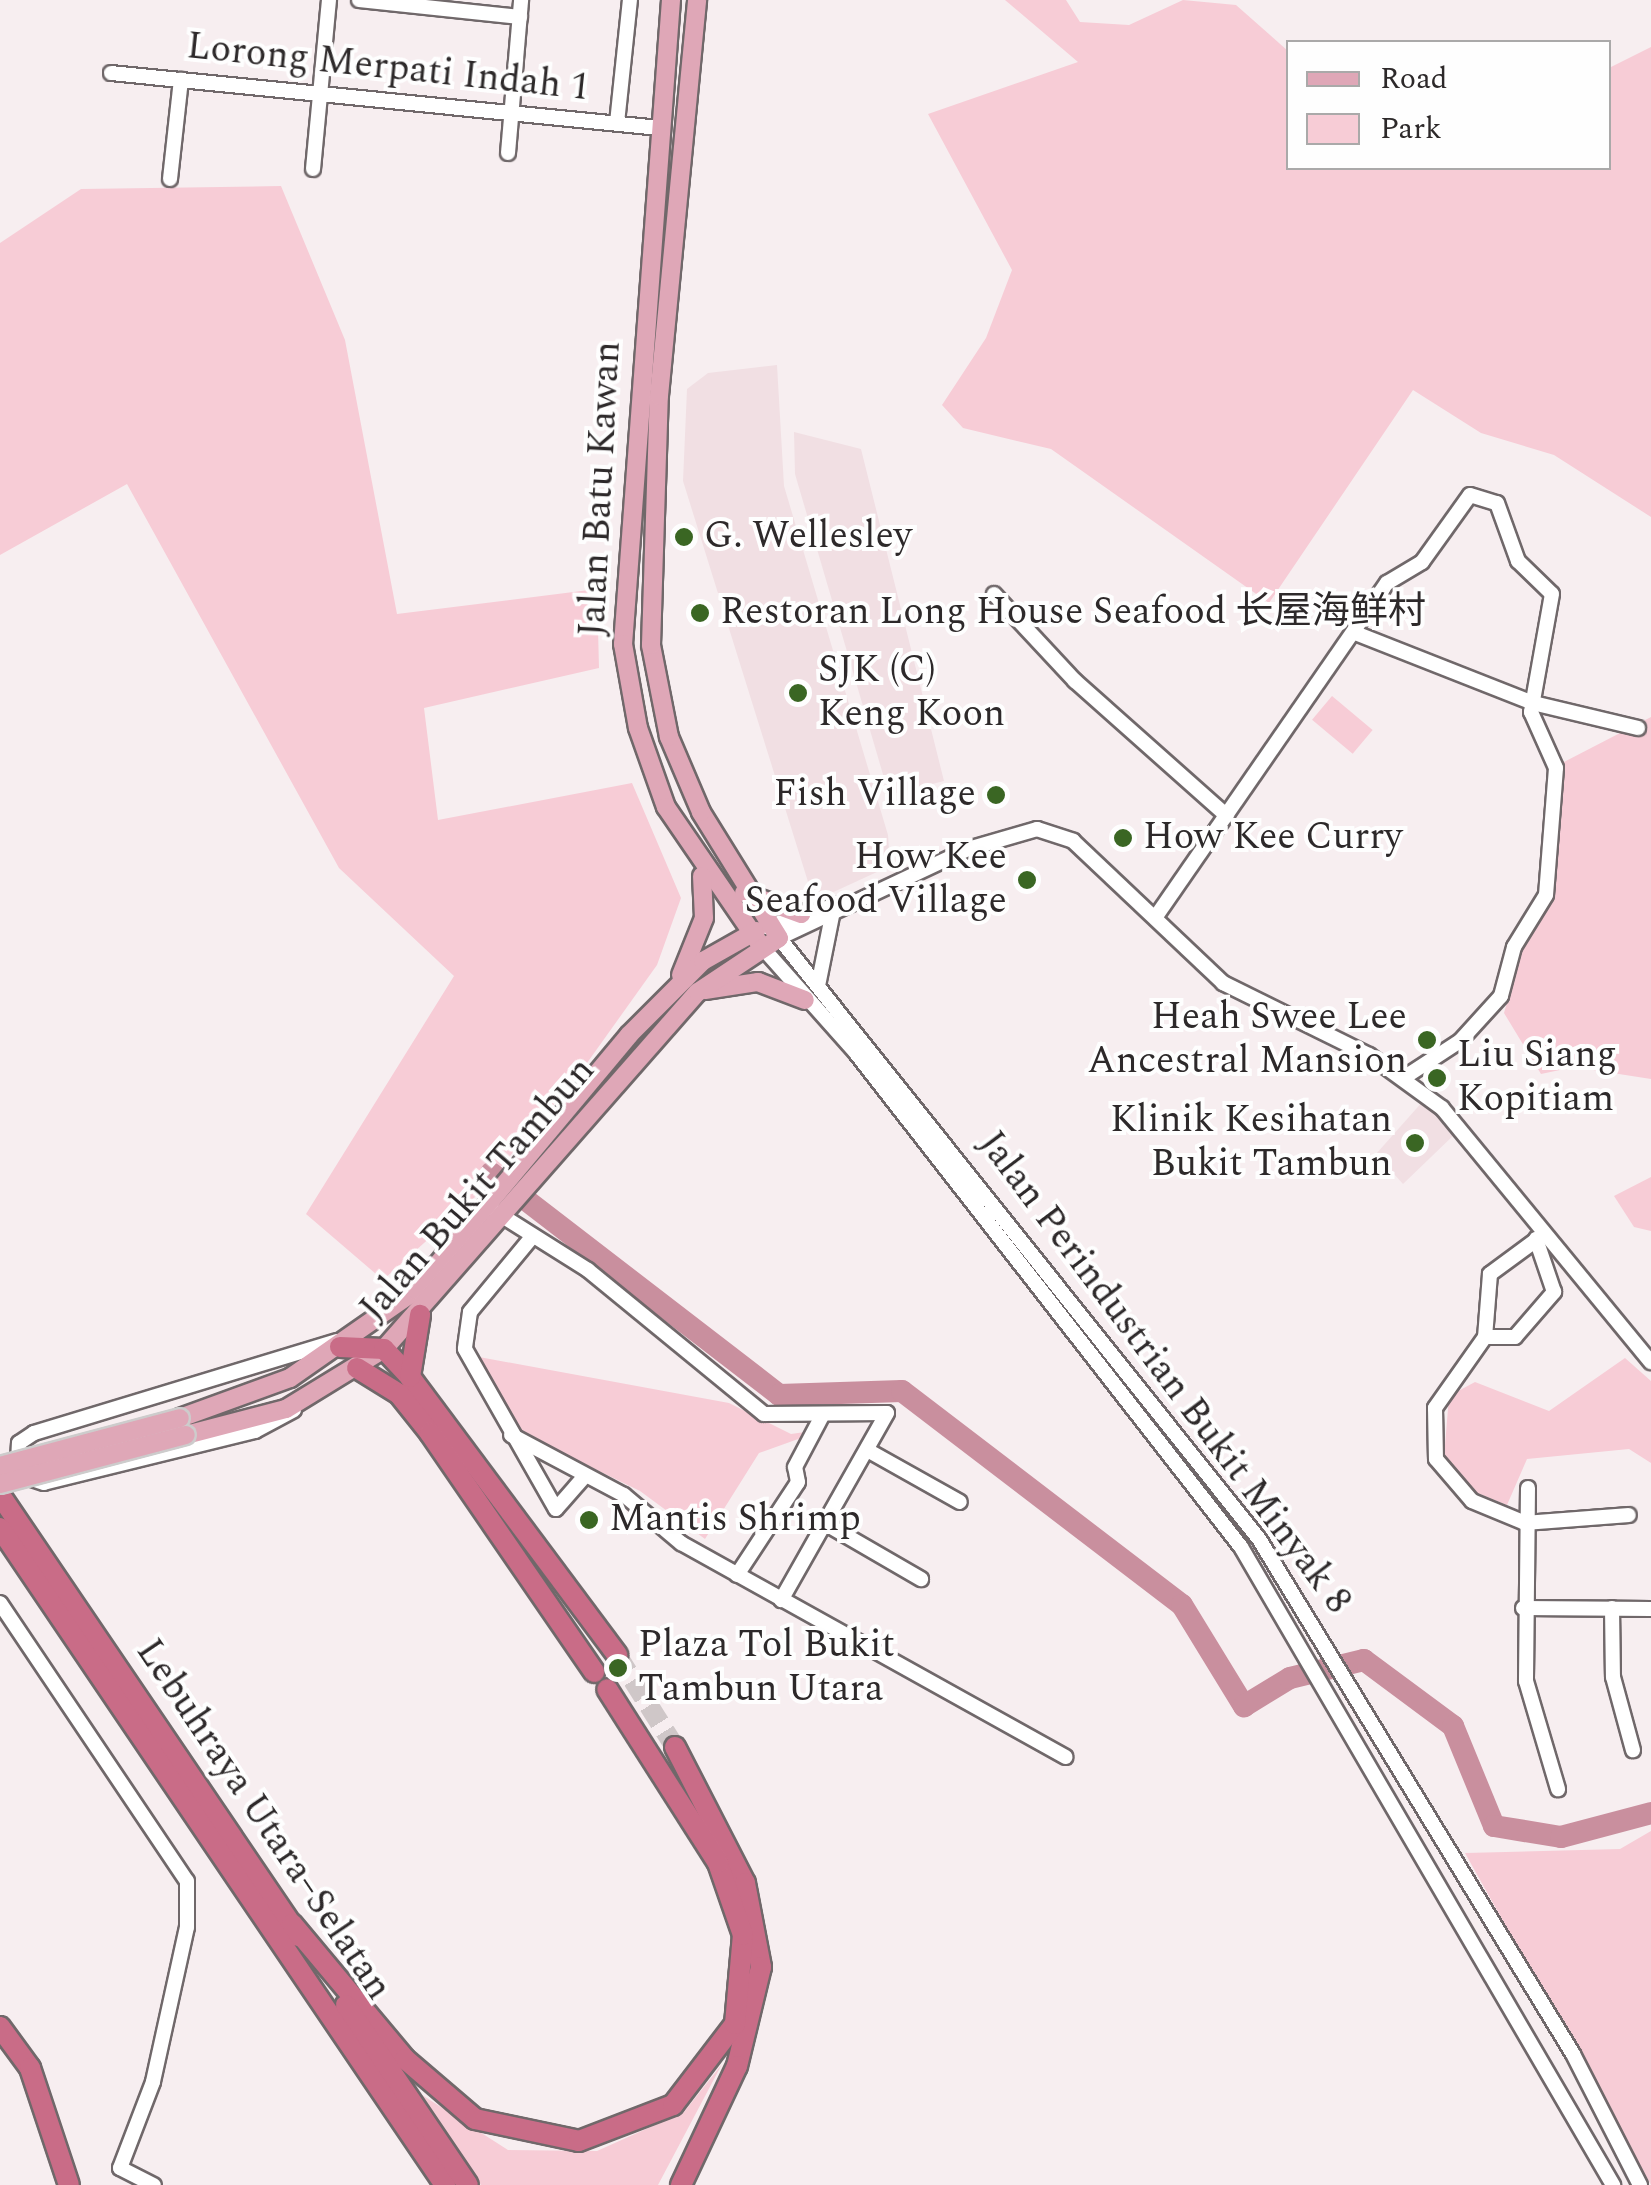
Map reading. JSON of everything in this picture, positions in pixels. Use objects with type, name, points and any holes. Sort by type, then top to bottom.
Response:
[{"type":"highway","points":[[410,1377],[420,1315]]},
{"type":"highway","points":[[340,1348],[384,1349],[410,1377],[617,1655]]},
{"type":"highway","points":[[292,1924],[412,2068],[475,2119],[579,2140],[673,2106],[735,2024],[743,1935],[718,1862],[430,1433],[399,1394],[357,1368]]},
{"type":"highway","name":"Lebuhraya Utara–Selatan","points":[[0,1495],[468,2185]]},
{"type":"highway","name":"Lebuhraya Utara–Selatan","points":[[0,1528],[445,2185]]},
{"type":"highway","points":[[675,1748],[744,1883],[760,1967],[737,2066],[681,2185]]},
{"type":"highway","points":[[0,2026],[16,2041],[69,2185]]},
{"type":"highway","points":[[396,2112],[430,2185]]},
{"type":"main road","name":"Jalan Batu Kawan","points":[[671,0],[622,644],[652,774],[700,868],[764,937]]},
{"type":"main road","name":"Jalan Batu Kawan","points":[[698,0],[648,592],[669,736],[764,937]]},
{"type":"main road","points":[[677,985],[704,918],[700,868]]},
{"type":"main road","points":[[744,892],[802,914]]},
{"type":"main road","name":"Jalan Bukit Tambun","points":[[0,1484],[183,1427],[265,1390],[340,1348],[416,1290],[677,985],[764,937]]},
{"type":"main road","name":"Jalan Bukit Tambun","points":[[0,1466],[183,1427],[274,1413],[357,1368],[420,1315],[698,992],[764,937]]},
{"type":"main road","points":[[698,992],[758,982],[812,994]]},
{"type":"street","points":[[313,169],[329,0]]},
{"type":"street","points":[[360,0],[520,17]]},
{"type":"street","points":[[508,153],[521,0]]},
{"type":"street","points":[[616,123],[630,0]]},
{"type":"street","name":"Lorong Merpati Indah 1","points":[[112,73],[659,128]]},
{"type":"street","points":[[170,179],[181,80]]},
{"type":"street","points":[[1157,915],[1358,634],[1386,583],[1422,562],[1462,500],[1484,494],[1507,514],[1518,562],[1552,594],[1533,703],[1556,768],[1546,895],[1514,947],[1501,996],[1460,1040],[1405,1077]]},
{"type":"street","points":[[994,594],[1227,816]]},
{"type":"street","points":[[1358,634],[1533,703],[1638,728]]},
{"type":"street","name":"Jalan Bukit Tambun","points":[[764,937],[802,914],[852,902],[1037,829],[1073,840],[1246,999],[1405,1077],[1470,1138],[1539,1237],[1651,1362]]},
{"type":"street","name":"Jalan Bukit Tambun","points":[[764,937],[833,915],[852,902]]},
{"type":"street","points":[[812,994],[833,915]]},
{"type":"street","name":"Jalan Perindustrian Bukit Minyak 8","points":[[764,937],[1258,1539],[1327,1642],[1573,2054],[1640,2185]]},
{"type":"street","name":"Jalan Perindustrian Bukit Minyak 8","points":[[812,994],[1241,1547],[1307,1648],[1613,2185]]},
{"type":"street","points":[[492,1201],[532,1238],[588,1270],[764,1414],[887,1413],[781,1600]]},
{"type":"street","points":[[1485,1337],[1515,1337],[1554,1292],[1539,1237],[1490,1274],[1485,1337],[1440,1395],[1436,1459],[1472,1501],[1525,1523],[1629,1514]]},
{"type":"street","points":[[532,1238],[464,1327],[469,1367],[556,1508],[584,1478]]},
{"type":"street","points":[[318,1391],[268,1427],[44,1483],[23,1476],[18,1461],[19,1443],[34,1433],[206,1388],[358,1333]]},
{"type":"street","points":[[738,1575],[798,1482],[795,1466],[822,1416]]},
{"type":"street","points":[[511,1435],[781,1600],[1066,1757]]},
{"type":"street","points":[[869,1450],[960,1502]]},
{"type":"street","points":[[1528,1488],[1524,1608],[1534,1730],[1558,1790]]},
{"type":"street","points":[[826,1524],[921,1580]]},
{"type":"street","points":[[0,1603],[187,1881],[187,1927],[153,2082],[120,2168],[154,2185]]},
{"type":"street","points":[[1524,1608],[1651,1609]]},
{"type":"street","points":[[1612,1608],[1613,1676],[1633,1750]]},
{"type":"street","points":[[1550,2071],[1573,2054]]},
{"type":"shaded area","name":"SJK (C) Keng Koon","points":[[777,365],[784,486],[888,835],[890,866],[814,901],[683,481],[687,389],[708,373]]},
{"type":"shaded area","points":[[794,432],[861,449],[944,781],[889,795],[795,474]]},
{"type":"shaded area","name":"Klinik Kesihatan Bukit Tambun","points":[[1424,1100],[1457,1132],[1403,1184],[1376,1154]]},
{"type":"green space","points":[[1005,0],[1066,0],[1080,22],[1129,25],[1183,0],[1236,5],[1286,49],[1286,170],[1611,170],[1611,67],[1651,47],[1651,517],[1554,455],[1481,433],[1413,390],[1269,603],[1051,449],[963,428],[942,405],[986,338],[1012,270],[928,114],[1078,62]]},
{"type":"green space","points":[[281,186],[345,340],[397,614],[597,589],[599,668],[424,708],[438,820],[632,783],[681,898],[657,965],[577,1077],[475,1197],[383,1280],[306,1214],[454,976],[339,868],[127,484],[0,555],[0,243],[81,189]]},
{"type":"green space","points":[[1332,696],[1373,730],[1353,754],[1312,720]]},
{"type":"green space","points":[[1651,717],[1651,1079],[1574,1067],[1541,1074],[1504,1013],[1525,938],[1551,904],[1562,763]]},
{"type":"green space","points":[[1651,1177],[1651,1231],[1634,1227],[1614,1196]]},
{"type":"green space","points":[[479,1357],[729,1403],[791,1434],[826,1429],[759,1453],[705,1539],[640,1491],[519,1432]]},
{"type":"green space","points":[[1625,1358],[1651,1381],[1651,1463],[1629,1449],[1527,1459],[1507,1505],[1462,1487],[1444,1458],[1449,1396],[1475,1382],[1549,1411]]},
{"type":"green space","points":[[1651,1831],[1651,2185],[1465,1853],[1620,1849]]},
{"type":"green space","points":[[722,2064],[658,2185],[481,2185],[419,2093],[508,2150],[597,2151],[684,2112]]},
{"type":"waterway","points":[[491,1173],[779,1395],[902,1391],[1182,1605],[1244,1706],[1290,1678],[1364,1660],[1453,1726],[1494,1826],[1561,1837],[1651,1813]]},
{"type":"tunnel","points":[[617,1655],[675,1747]]},
{"type":"place","name":"G. Wellesley","points":[[684,537]]},
{"type":"place","name":"Restoran Long House Seafood 长屋海鲜村","points":[[700,613]]},
{"type":"place","name":"SJK (C) Keng Koon","points":[[798,693]]},
{"type":"place","name":"Fish Village","points":[[996,795]]},
{"type":"place","name":"How Kee Curry","points":[[1123,838]]},
{"type":"place","name":"How Kee Seafood Village","points":[[1027,880]]},
{"type":"place","name":"Heah Swee Lee Ancestral Mansion","points":[[1427,1040]]},
{"type":"place","name":"Liu Siang Kopitiam","points":[[1437,1078]]},
{"type":"place","name":"Klinik Kesihatan Bukit Tambun","points":[[1415,1143]]},
{"type":"place","name":"Mantis Shrimp","points":[[589,1520]]},
{"type":"place","name":"Plaza Tol Bukit Tambun Utara","points":[[618,1668]]}]
